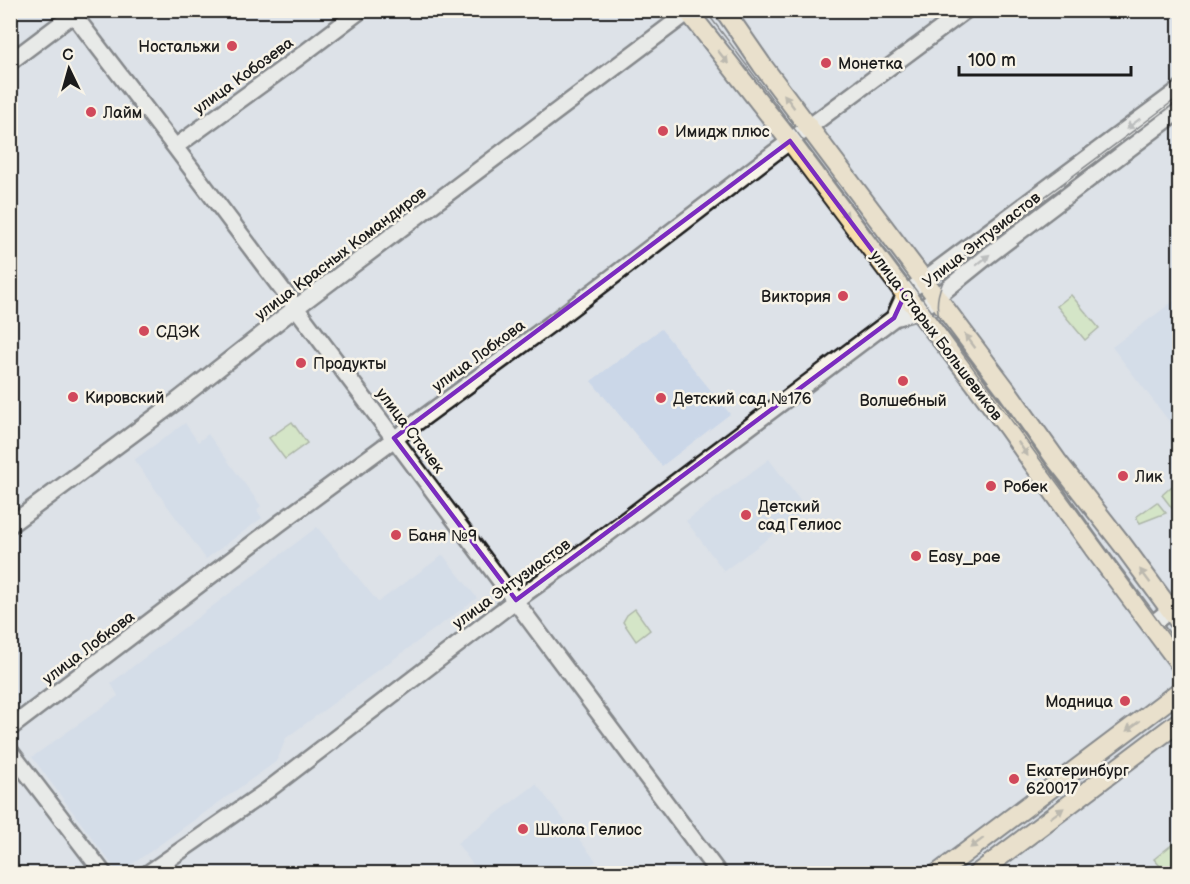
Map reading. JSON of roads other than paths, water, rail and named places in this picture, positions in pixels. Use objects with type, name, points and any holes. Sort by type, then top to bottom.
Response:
[{"type":"main road","name":"улица Старых Большевиков","points":[[724,10],[762,65],[1005,387],[1057,461],[1176,612]]},
{"type":"main road","name":"улица Старых Большевиков","points":[[689,11],[968,374],[1179,664]]},
{"type":"main road","points":[[937,873],[1179,691]]},
{"type":"main road","points":[[977,873],[1179,721]]},
{"type":"street","name":"улица Кобозева","points":[[175,147],[361,10]]},
{"type":"street","name":"улица Лобкова","points":[[10,728],[966,10]]},
{"type":"street","name":"улица Красных Командиров","points":[[10,525],[177,401],[296,308],[689,11]]},
{"type":"street","name":"улица Стачек","points":[[74,12],[719,873]]},
{"type":"street","points":[[10,62],[74,12]]},
{"type":"street","name":"Улица Энтузиастов","points":[[894,318],[905,294],[1179,89]]},
{"type":"street","name":"Улица Энтузиастов","points":[[894,318],[918,311],[1179,110]]},
{"type":"street","name":"улица Энтузиастов","points":[[147,873],[268,790],[516,600],[588,549],[894,318]]},
{"type":"street","points":[[1151,625],[1176,612]]},
{"type":"street","points":[[10,751],[104,873]]},
{"type":"tram line","points":[[705,10],[927,305],[1180,651]]},
{"type":"tram line","points":[[940,320],[937,308],[940,289],[957,263],[986,239],[1180,96]]},
{"type":"place","name":"Ностальжи","points":[[232,46]]},
{"type":"place","name":"Монетка","points":[[826,63]]},
{"type":"place","name":"Лайм","points":[[91,112]]},
{"type":"place","name":"Имидж плюс","points":[[663,131]]},
{"type":"place","name":"Виктория","points":[[843,296]]},
{"type":"place","name":"СДЭК","points":[[144,331]]},
{"type":"place","name":"Продукты","points":[[301,363]]},
{"type":"place","name":"Волшебный","points":[[903,381]]},
{"type":"place","name":"Кировский","points":[[73,397]]},
{"type":"place","name":"Детский сад №176","points":[[661,398]]},
{"type":"place","name":"Лик","points":[[1123,476]]},
{"type":"place","name":"Робек","points":[[991,486]]},
{"type":"place","name":"Детский сад Гелиос","points":[[746,515]]},
{"type":"place","name":"Баня №9","points":[[396,535]]},
{"type":"place","name":"Easy_pae","points":[[916,556]]},
{"type":"place","name":"Модница","points":[[1125,701]]},
{"type":"place","name":"Екатеринбург 620017","points":[[1014,779]]},
{"type":"place","name":"Школа Гелиос","points":[[523,829]]}]
